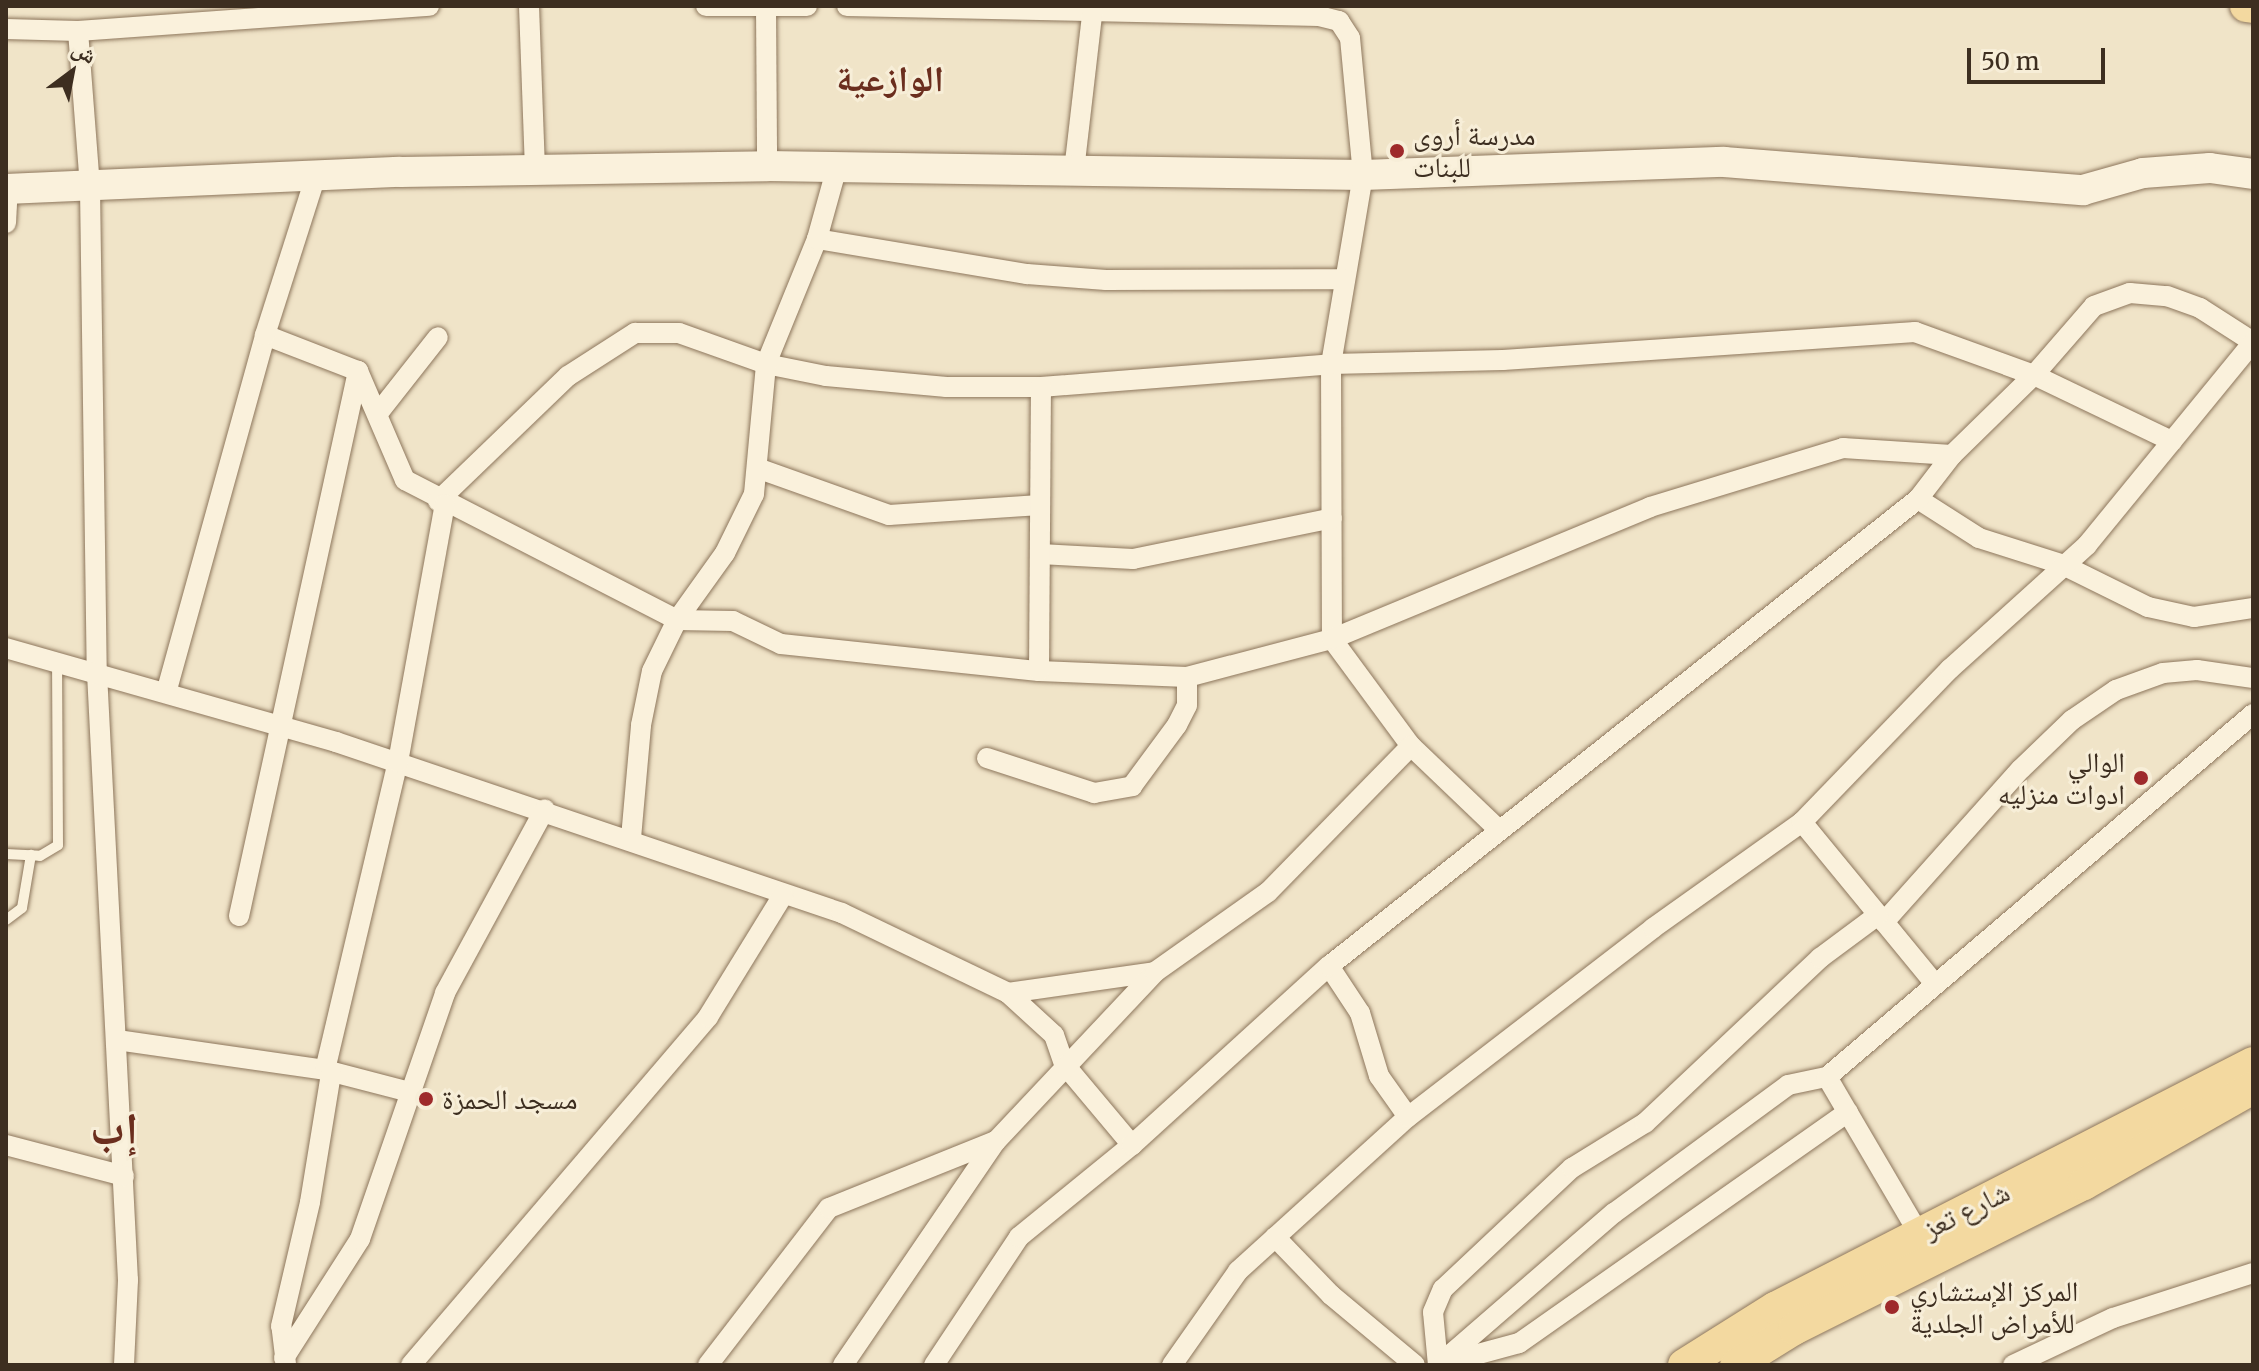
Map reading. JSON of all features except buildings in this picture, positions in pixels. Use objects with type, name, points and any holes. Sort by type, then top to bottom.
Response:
[{"type":"main road","points":[[2246,6],[2253,7]]},
{"type":"main road","name":"شارع تعز","points":[[1684,1365],[1775,1308],[2253,1063]]},
{"type":"main road","name":"شارع تعز","points":[[1736,1365],[1794,1329],[1933,1263],[2253,1088]]},
{"type":"street","points":[[6,29],[78,31],[429,6]]},
{"type":"street","points":[[529,6],[535,170]]},
{"type":"street","points":[[706,6],[807,6]]},
{"type":"street","points":[[847,6],[1093,8],[1319,16],[1339,21],[1350,38],[1363,175],[1331,364],[1332,639],[1411,746],[1498,829]]},
{"type":"street","points":[[766,7],[767,166]]},
{"type":"street","points":[[1074,171],[1093,8]]},
{"type":"street","points":[[78,31],[90,188],[97,673],[124,1176],[124,1365]]},
{"type":"street","points":[[6,223],[7,189],[90,188],[316,175],[535,170],[767,166],[1363,175],[1724,162],[2083,190],[2143,173],[2210,168],[2253,174]]},
{"type":"street","points":[[631,838],[641,725],[652,671],[677,620],[725,553],[754,494],[766,364],[817,239],[837,167]]},
{"type":"street","points":[[166,693],[265,335],[316,175]]},
{"type":"street","points":[[817,239],[1027,274],[1106,280],[1345,279]]},
{"type":"street","points":[[934,1365],[1019,1237],[1132,1145],[1329,966],[1918,499],[1952,455],[2034,375],[2094,306],[2130,293],[2167,296],[2200,308],[2253,342],[2087,545],[2061,564],[1802,822],[1653,928],[1408,1117],[1238,1271],[1172,1365]]},
{"type":"street","points":[[286,1362],[281,1326],[310,1202],[328,1072],[398,762],[441,502],[568,376],[635,333],[679,333],[766,364],[826,376],[946,387],[1041,387],[1331,364],[1503,360],[1915,332],[2034,375],[2172,441]]},
{"type":"street","points":[[265,335],[358,371],[379,412],[405,480],[441,502],[677,620],[733,621],[781,644],[1039,671],[1187,677],[1332,639],[1650,507],[1843,448],[1952,455]]},
{"type":"street","points":[[379,412],[438,337]]},
{"type":"street","points":[[239,916],[358,371]]},
{"type":"street","points":[[1039,671],[1041,387]]},
{"type":"street","points":[[757,468],[889,515],[1040,505]]},
{"type":"street","points":[[1918,499],[1979,538],[2061,564],[2148,607],[2194,617],[2253,608]]},
{"type":"street","points":[[1040,554],[1133,559],[1332,518]]},
{"type":"street","points":[[6,648],[281,725],[398,762],[631,838],[783,895],[842,913],[1008,993],[1054,1035],[1064,1064],[1132,1145]]},
{"type":"street","points":[[1438,1365],[1433,1312],[1443,1289],[1572,1168],[1645,1123],[1820,958],[1881,918],[2021,769],[2072,720],[2116,690],[2163,673],[2197,670],[2253,678]]},
{"type":"street","points":[[987,758],[1094,793],[1132,786],[1177,725],[1187,705],[1187,677]]},
{"type":"street","points":[[1438,1365],[1614,1213],[1788,1085],[1827,1077],[1935,984],[2063,881],[2253,714]]},
{"type":"street","points":[[843,1365],[996,1141],[1064,1064],[1155,972],[1268,892],[1411,746]]},
{"type":"street","points":[[286,1362],[360,1239],[413,1093],[445,993],[545,809]]},
{"type":"street","points":[[1802,822],[1935,984]]},
{"type":"street","points":[[411,1365],[708,1017],[783,895]]},
{"type":"street","points":[[1329,966],[1360,1013],[1379,1076],[1408,1117]]},
{"type":"street","points":[[1008,993],[1155,972]]},
{"type":"street","points":[[117,1040],[328,1072],[413,1093]]},
{"type":"street","points":[[1827,1077],[1921,1233],[1933,1263]]},
{"type":"street","points":[[1438,1365],[1519,1343],[1848,1112]]},
{"type":"street","points":[[708,1365],[829,1208],[996,1141]]},
{"type":"street","points":[[6,1145],[124,1176]]},
{"type":"street","points":[[1275,1237],[1331,1295],[1415,1365]]},
{"type":"street","points":[[2013,1365],[2113,1318],[2253,1273]]},
{"type":"lane","points":[[6,854],[49,853],[58,845],[57,662]]},
{"type":"lane","points":[[6,920],[22,908],[31,855]]},
{"type":"place","name":"مدرسة أروى للبنات","points":[[1397,151]]},
{"type":"place","name":"الوالي ادوات منزليه","points":[[2141,778]]},
{"type":"place","name":"مسجد الحمزة","points":[[426,1099]]},
{"type":"place","name":"المركز الإستشاري للأمراض الجلدية","points":[[1892,1307]]},
{"type":"district","name":"الوازعية","points":[[890,79]]},
{"type":"district","name":"إب","points":[[114,1129]]}]
